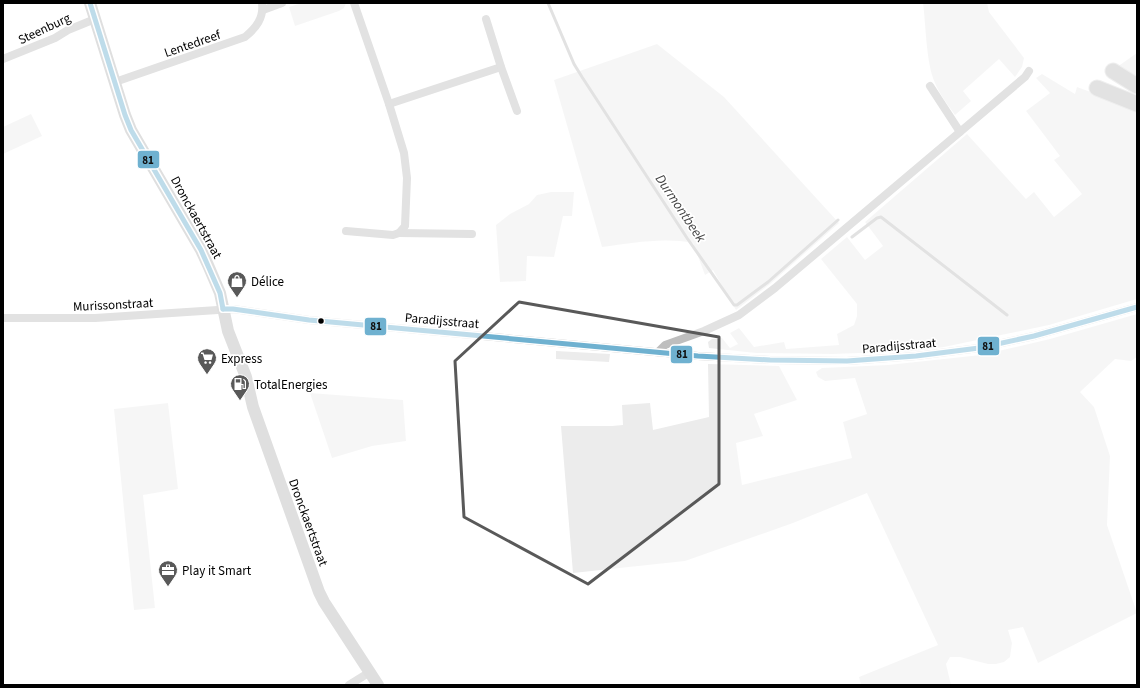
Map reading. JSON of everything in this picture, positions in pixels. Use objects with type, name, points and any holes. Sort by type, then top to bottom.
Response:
[{"type":"highway","points":[[1113,71],[1137,86]]},
{"type":"highway","points":[[1097,88],[1137,104]]},
{"type":"main road","name":"Dronckaertstraat","points":[[90,3],[131,130],[201,250],[220,293],[230,336],[246,377],[253,407],[317,587],[327,606],[378,685]]},
{"type":"street","name":"Lentedreef","points":[[115,82],[245,37],[258,25],[262,6],[282,3]]},
{"type":"street","points":[[346,231],[393,236],[399,232],[405,226],[407,178],[404,153],[389,104],[354,3]]},
{"type":"street","name":"Steenburg","points":[[3,59],[55,38],[68,30],[95,19]]},
{"type":"street","points":[[486,19],[501,68],[517,110]]},
{"type":"street","points":[[389,104],[501,68]]},
{"type":"street","points":[[658,352],[665,345],[704,331],[739,315],[775,288],[1025,77],[1029,71]]},
{"type":"street","points":[[930,86],[960,132]]},
{"type":"street","points":[[399,232],[472,234]]},
{"type":"street","name":"Paradijsstraat","points":[[223,309],[233,309],[309,320],[658,352],[770,360],[847,361],[916,356],[986,346],[1034,336],[1137,307]]},
{"type":"street","name":"Murissonstraat","points":[[3,318],[95,318],[223,309]]},
{"type":"street","points":[[349,685],[370,672]]},
{"type":"highlighted area","points":[[519,302],[719,337],[719,484],[588,584],[464,517],[455,361]]},
{"type":"shaded area","points":[[302,3],[346,3],[344,8],[339,11],[295,26],[289,7]]},
{"type":"shaded area","points":[[923,3],[987,3],[989,12],[1024,58],[1022,67],[1015,77],[999,59],[963,91],[971,101],[955,115],[939,92],[932,75],[928,55]]},
{"type":"shaded area","points":[[657,44],[724,97],[839,223],[770,284],[736,310],[713,270],[705,275],[693,243],[682,241],[659,241],[637,242],[602,247],[554,80]]},
{"type":"shaded area","points":[[1137,53],[1137,79],[1117,67]]},
{"type":"shaded area","points":[[1042,74],[1075,94],[1077,87],[1137,109],[1137,299],[1049,325],[944,347],[914,351],[833,354],[756,353],[709,348],[708,342],[712,339],[722,338],[730,348],[738,344],[730,333],[739,328],[754,347],[784,342],[786,349],[839,345],[837,334],[854,325],[857,316],[857,304],[821,259],[847,237],[865,260],[883,246],[865,222],[967,134],[1026,199],[1034,192],[1054,217],[1082,194],[1054,160],[1060,156],[1026,111],[1050,93],[1036,78]]},
{"type":"shaded area","points":[[31,114],[42,136],[3,154],[3,127]]},
{"type":"shaded area","points":[[551,192],[574,192],[572,216],[563,216],[554,257],[527,256],[526,281],[500,282],[496,225],[510,214],[529,204],[537,195]]},
{"type":"shaded area","points":[[1137,314],[1137,357],[1131,361],[1115,359],[1080,392],[1094,407],[1110,456],[1107,525],[1137,613],[1038,663],[1023,627],[1008,630],[1012,643],[1010,657],[1004,662],[988,664],[960,657],[950,657],[946,664],[951,685],[861,685],[859,677],[938,645],[867,493],[793,523],[685,561],[573,573],[561,426],[623,425],[622,405],[650,403],[653,430],[709,417],[708,364],[779,366],[797,400],[754,414],[763,436],[736,443],[742,485],[852,458],[843,422],[867,414],[855,378],[825,381],[818,377],[816,372],[822,368],[888,365],[981,355],[1050,339]]},
{"type":"shaded area","points":[[556,351],[610,354],[609,362],[556,359]]},
{"type":"shaded area","points":[[310,393],[403,400],[406,441],[372,446],[332,458]]},
{"type":"shaded area","points":[[168,403],[178,489],[143,495],[155,608],[134,610],[114,409]]},
{"type":"waterway","name":"Durmontbeek","points":[[548,3],[574,64],[582,77],[687,238],[734,305],[737,305],[768,282],[838,220]]},
{"type":"waterway","name":"Durmontbeek","points":[[852,237],[877,218],[881,217],[1007,315]]},
{"type":"transit line","name":"81","points":[[90,3],[131,130],[201,250],[220,293],[223,309]]},
{"type":"transit line","name":"81","points":[[223,309],[233,309],[309,320],[698,356],[770,360],[847,361],[916,356],[979,348],[1034,336],[1137,307]]},
{"type":"place","name":"Délice","points":[[237,298]]},
{"type":"place","name":"Express","points":[[207,375]]},
{"type":"place","name":"TotalEnergies","points":[[240,401]]},
{"type":"place","name":"Play it Smart","points":[[168,587]]}]
